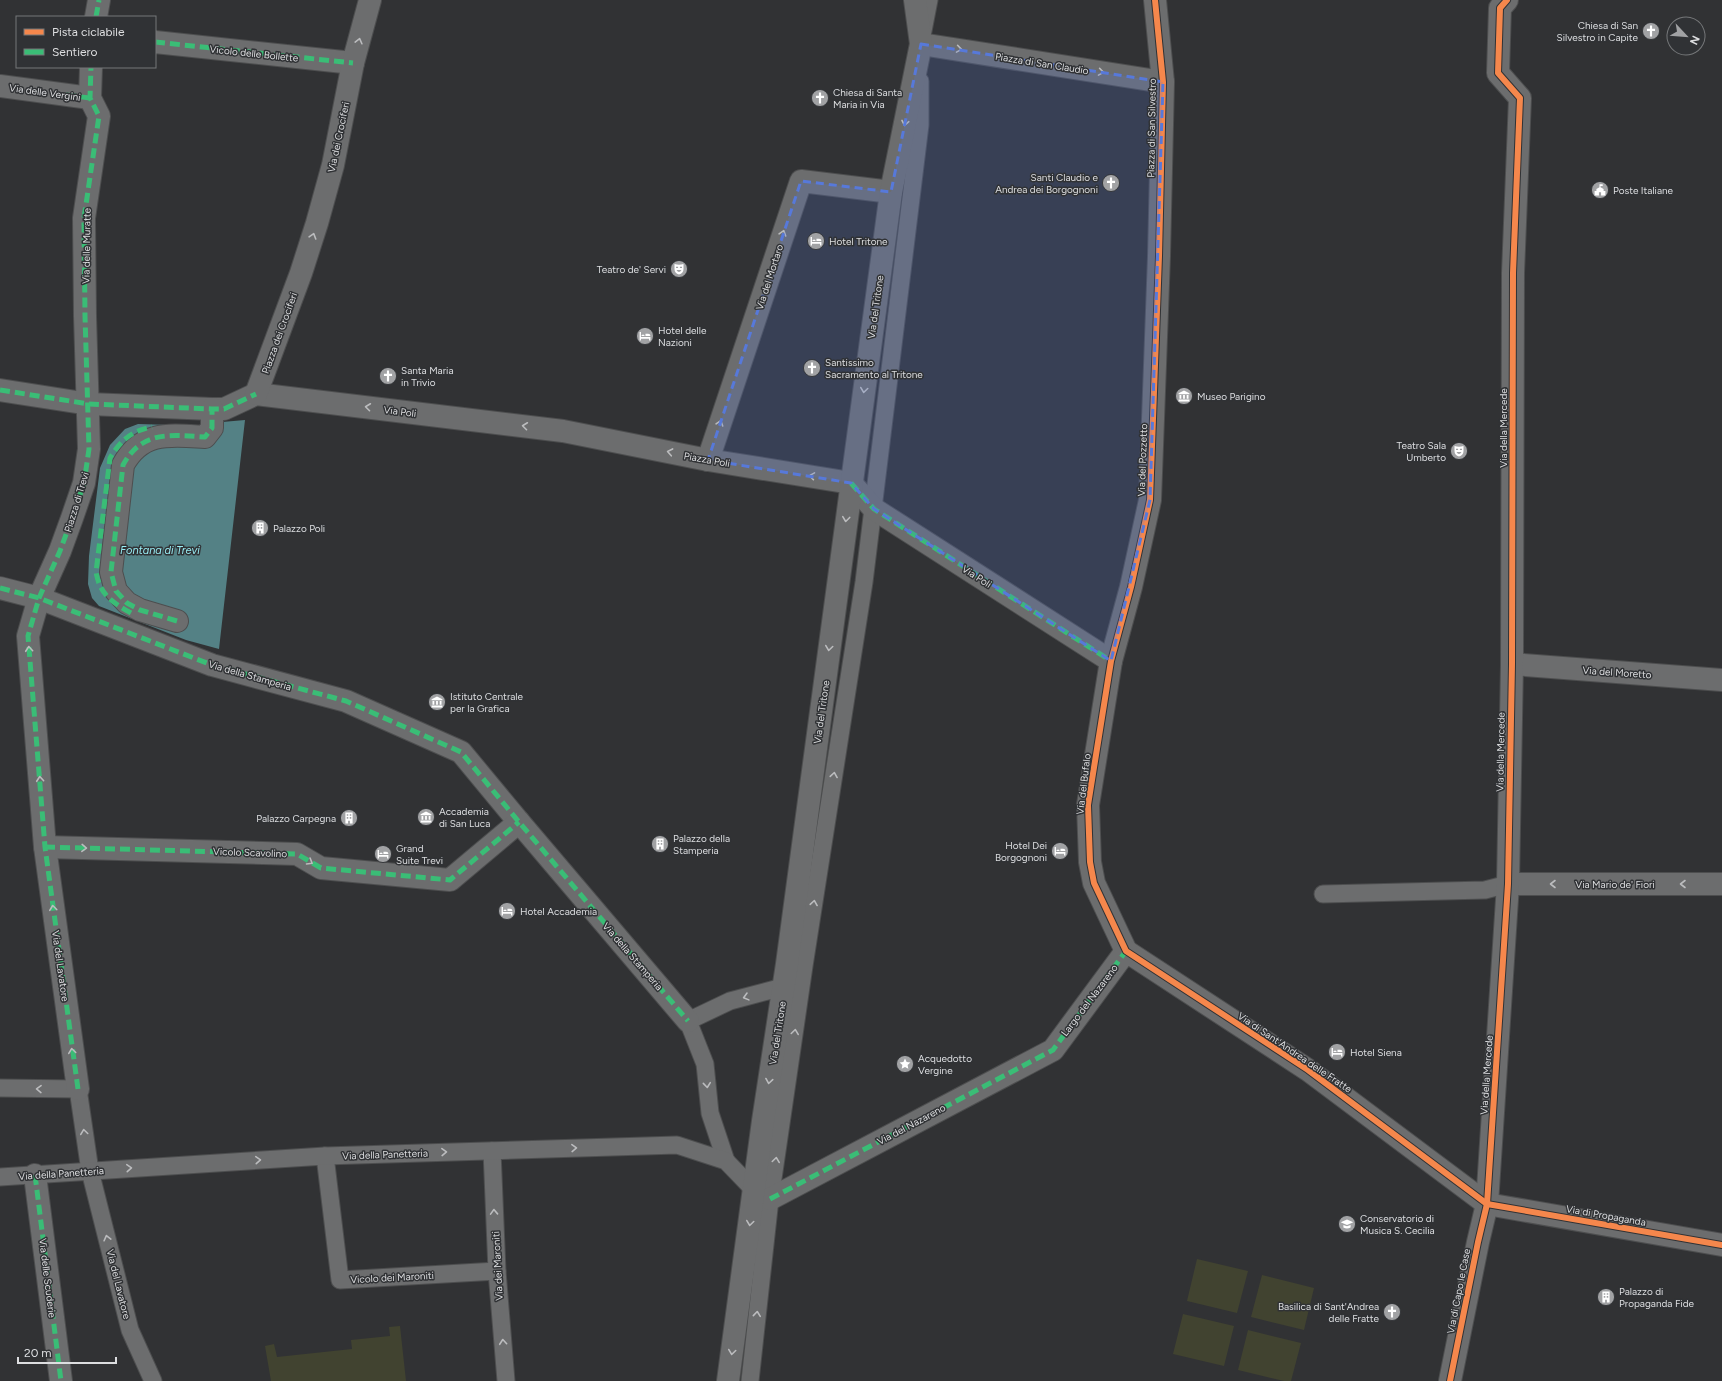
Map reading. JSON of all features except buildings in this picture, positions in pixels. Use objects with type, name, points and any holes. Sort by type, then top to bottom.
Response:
[{"type":"street","points":[[96,16],[98,0]]},
{"type":"street","name":"Via dei Crociferi","points":[[301,273],[333,165],[353,64],[370,0]]},
{"type":"street","name":"Via del Tritone","points":[[728,1381],[762,1195],[783,987],[891,192],[920,44],[915,0]]},
{"type":"street","name":"Piazza di San Silvestro","points":[[1155,0],[1162,82],[1159,256]]},
{"type":"street","name":"Via della Mercede","points":[[1487,1204],[1508,884],[1512,664],[1513,273],[1520,98],[1498,73],[1500,8],[1507,0]]},
{"type":"street","name":"Vicolo delle Bollette","points":[[156,42],[353,64]]},
{"type":"street","name":"Piazza di San Claudio","points":[[920,44],[1162,82]]},
{"type":"street","name":"Via delle Muratte","points":[[88,404],[84,218],[99,116],[90,98],[91,68]]},
{"type":"street","name":"Via delle Vergini","points":[[0,86],[90,98]]},
{"type":"street","name":"Via del Mortaro","points":[[708,460],[801,181],[891,192]]},
{"type":"street","name":"Via del Pozzetto","points":[[1111,661],[1131,587],[1150,500],[1159,256]]},
{"type":"street","name":"Piazza dei Crociferi","points":[[247,399],[301,273]]},
{"type":"street","points":[[0,390],[88,404],[212,409],[224,409],[247,399]]},
{"type":"street","name":"Via Poli","points":[[247,399],[563,431]]},
{"type":"street","name":"Piazza di Trevi","points":[[39,598],[60,551],[84,483],[90,449],[88,404]]},
{"type":"street","points":[[177,621],[140,610],[127,602],[116,591],[111,572],[123,465],[128,456],[134,450],[158,436],[166,434],[205,437],[212,428],[212,409]]},
{"type":"street","points":[[131,613],[111,601],[102,592],[98,583],[96,572],[110,458],[116,448],[128,436],[138,430],[152,427]]},
{"type":"street","name":"Piazza Poli","points":[[563,431],[708,460],[851,483]]},
{"type":"street","name":"Via Poli","points":[[851,483],[874,509],[1111,661]]},
{"type":"street","name":"Via della Stamperia","points":[[0,588],[39,598],[212,665],[346,701],[461,752],[688,1021]]},
{"type":"street","name":"Via del Lavatore","points":[[39,598],[28,636],[46,847],[78,1089]]},
{"type":"street","name":"Via del Bufalo","points":[[1111,661],[1088,805],[1090,862],[1094,883],[1126,951]]},
{"type":"street","name":"Via del Moretto","points":[[1512,664],[1722,680]]},
{"type":"street","name":"Vicolo Scavolino","points":[[46,847],[297,854],[321,868],[450,880],[519,822]]},
{"type":"street","name":"Via Mario de' Fiori","points":[[1508,884],[1722,884]]},
{"type":"street","name":"Largo del Nazareno","points":[[1053,1050],[1126,951]]},
{"type":"street","name":"Via di Sant'Andrea delle Fratte","points":[[1126,951],[1308,1070],[1487,1204]]},
{"type":"street","name":"Via del Nazareno","points":[[762,1195],[1053,1050]]},
{"type":"street","name":"Via delle Scuderie","points":[[35,1175],[61,1381]]},
{"type":"street","name":"Via di Propaganda","points":[[1487,1204],[1722,1245]]},
{"type":"street","name":"Via di Capo le Case","points":[[1450,1381],[1487,1204]]},
{"type":"lane","points":[[920,44],[929,0]]},
{"type":"lane","name":"Via del Tritone","points":[[750,1381],[762,1195],[806,958],[874,509],[920,125],[920,44]]},
{"type":"lane","points":[[1323,894],[1485,890],[1508,884]]},
{"type":"lane","points":[[726,1161],[710,1113],[705,1064],[688,1021],[730,1001],[783,987]]},
{"type":"lane","points":[[0,1088],[78,1089]]},
{"type":"lane","name":"Via del Lavatore","points":[[78,1089],[90,1171],[130,1330],[153,1381]]},
{"type":"lane","name":"Via della Panetteria","points":[[0,1177],[325,1156],[677,1144],[726,1161],[762,1195]]},
{"type":"lane","name":"Via dei Maroniti","points":[[492,1151],[497,1271],[506,1381]]},
{"type":"lane","name":"Vicolo dei Maroniti","points":[[325,1156],[340,1280],[497,1271]]},
{"type":"highlighted area","points":[[921,44],[1163,82],[1150,500],[1111,661],[874,509],[851,483],[708,460],[801,181],[891,192]]},
{"type":"green space","points":[[1197,1259],[1248,1271],[1237,1313],[1187,1301]]},
{"type":"green space","points":[[1262,1275],[1314,1288],[1304,1330],[1251,1317]]},
{"type":"green space","points":[[1183,1314],[1234,1326],[1224,1366],[1173,1354]]},
{"type":"green space","points":[[400,1326],[406,1381],[271,1381],[265,1346],[274,1344],[277,1357],[352,1349],[351,1340],[390,1336],[389,1327]]},
{"type":"green space","points":[[1248,1330],[1301,1343],[1291,1381],[1284,1381],[1238,1370]]},
{"type":"water","name":"Fontana di Trevi","points":[[245,420],[219,649],[186,640],[99,606],[92,598],[88,584],[89,556],[100,468],[110,445],[125,429],[138,424],[205,426],[222,422]]},
{"type":"marked path","points":[[96,16],[99,0]]},
{"type":"marked path","points":[[156,42],[353,63]]},
{"type":"marked path","points":[[78,1089],[45,847],[28,636],[39,598],[60,551],[84,483],[89,449],[84,218],[99,116],[90,98],[91,68]]},
{"type":"marked path","points":[[66,95],[90,98]]},
{"type":"marked path","points":[[0,390],[89,404],[212,409],[224,409],[256,394]]},
{"type":"marked path","points":[[177,621],[140,610],[127,603],[116,591],[111,572],[123,465],[131,454],[148,440],[169,436],[205,437],[212,428],[212,409]]},
{"type":"marked path","points":[[131,613],[108,597],[100,587],[96,572],[110,458],[118,446],[127,437],[138,431],[152,427]]},
{"type":"marked path","points":[[851,483],[874,509],[1111,661]]},
{"type":"marked path","points":[[0,588],[39,598],[212,665],[346,701],[461,752],[688,1021]]},
{"type":"marked path","points":[[45,847],[297,854],[321,868],[450,880],[519,822]]},
{"type":"marked path","points":[[770,1199],[1053,1050],[1126,951]]},
{"type":"marked path","points":[[35,1175],[61,1381]]},
{"type":"cycle path","points":[[1155,0],[1163,82],[1159,256],[1150,500],[1131,587],[1111,661],[1088,805],[1090,862],[1094,883],[1126,951],[1308,1070],[1487,1204],[1722,1245]]},
{"type":"cycle path","points":[[1450,1381],[1487,1204],[1508,884],[1512,664],[1513,273],[1520,98],[1498,73],[1500,8],[1507,0]]},
{"type":"place","name":"Chiesa di San Silvestro in Capite","points":[[1651,31]]},
{"type":"place","name":"Chiesa di Santa Maria in Via","points":[[820,98]]},
{"type":"place","name":"Santi Claudio e Andrea dei Borgognoni","points":[[1111,183]]},
{"type":"place","name":"Poste Italiane","points":[[1600,190]]},
{"type":"place","name":"Hotel Tritone","points":[[816,241]]},
{"type":"place","name":"Teatro de' Servi","points":[[679,269]]},
{"type":"place","name":"Hotel delle Nazioni","points":[[645,336]]},
{"type":"place","name":"Santissimo Sacramento al Tritone","points":[[812,368]]},
{"type":"place","name":"Santa Maria in Trivio","points":[[388,376]]},
{"type":"place","name":"Museo Parigino","points":[[1184,396]]},
{"type":"place","name":"Teatro Sala Umberto","points":[[1459,451]]},
{"type":"place","name":"Palazzo Poli","points":[[260,528]]},
{"type":"place","name":"Istituto Centrale per la Grafica","points":[[437,702]]},
{"type":"place","name":"Accademia di San Luca","points":[[426,817]]},
{"type":"place","name":"Palazzo Carpegna","points":[[349,818]]},
{"type":"place","name":"Palazzo della Stamperia","points":[[660,844]]},
{"type":"place","name":"Hotel Dei Borgognoni","points":[[1060,851]]},
{"type":"place","name":"Grand Suite Trevi","points":[[383,854]]},
{"type":"place","name":"Hotel Accademia","points":[[507,911]]},
{"type":"place","name":"Hotel Siena","points":[[1337,1052]]},
{"type":"place","name":"Acquedotto Vergine","points":[[905,1064]]},
{"type":"place","name":"Conservatorio di Musica S. Cecilia","points":[[1347,1224]]},
{"type":"place","name":"Palazzo di Propaganda Fide","points":[[1606,1297]]},
{"type":"place","name":"Basilica di Sant'Andrea delle Fratte","points":[[1392,1312]]}]
